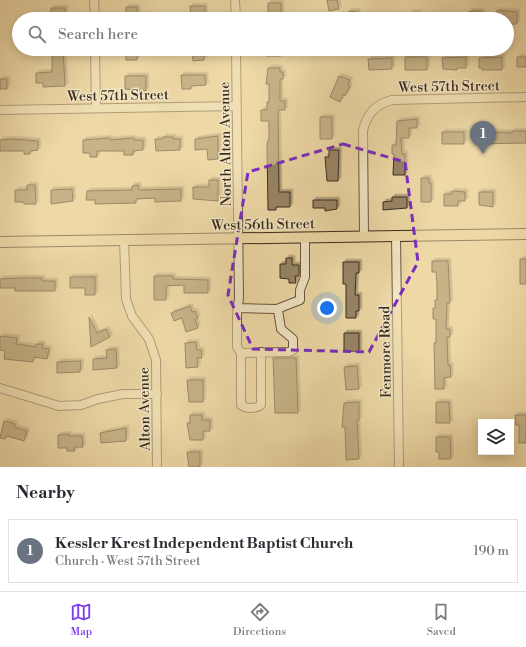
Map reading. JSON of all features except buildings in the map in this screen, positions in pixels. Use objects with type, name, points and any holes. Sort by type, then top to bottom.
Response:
[{"type":"main road","name":"West 56th Street","points":[[0,242],[526,234]]},
{"type":"street","points":[[94,0],[95,12]]},
{"type":"street","points":[[235,0],[236,12]]},
{"type":"street","points":[[95,56],[96,108]]},
{"type":"street","name":"North Alton Avenue","points":[[236,56],[239,238],[238,348],[241,353],[241,405],[245,408],[258,408],[261,405],[261,352]]},
{"type":"street","name":"West 57th Street","points":[[364,236],[363,131],[368,118],[375,108],[392,100],[526,97]]},
{"type":"street","name":"West 57th Street","points":[[0,110],[237,106]]},
{"type":"street","name":"Fenmore Road","points":[[396,236],[399,467]]},
{"type":"street","points":[[238,308],[277,310],[286,304],[298,302],[301,284],[305,278],[305,237]]},
{"type":"street","name":"Alton Avenue","points":[[124,239],[126,299],[132,316],[149,339],[157,368],[157,467]]},
{"type":"street","points":[[241,353],[289,352],[293,350],[293,339],[281,329],[279,313],[277,310]]},
{"type":"street","points":[[0,388],[59,406],[81,405],[105,397],[123,394],[157,394]]},
{"type":"highlighted area","points":[[343,144],[405,162],[418,262],[369,352],[253,349],[228,295],[248,172]]},
{"type":"place","name":"Kessler Krest Independent Baptist Church","points":[[483,154]]}]
